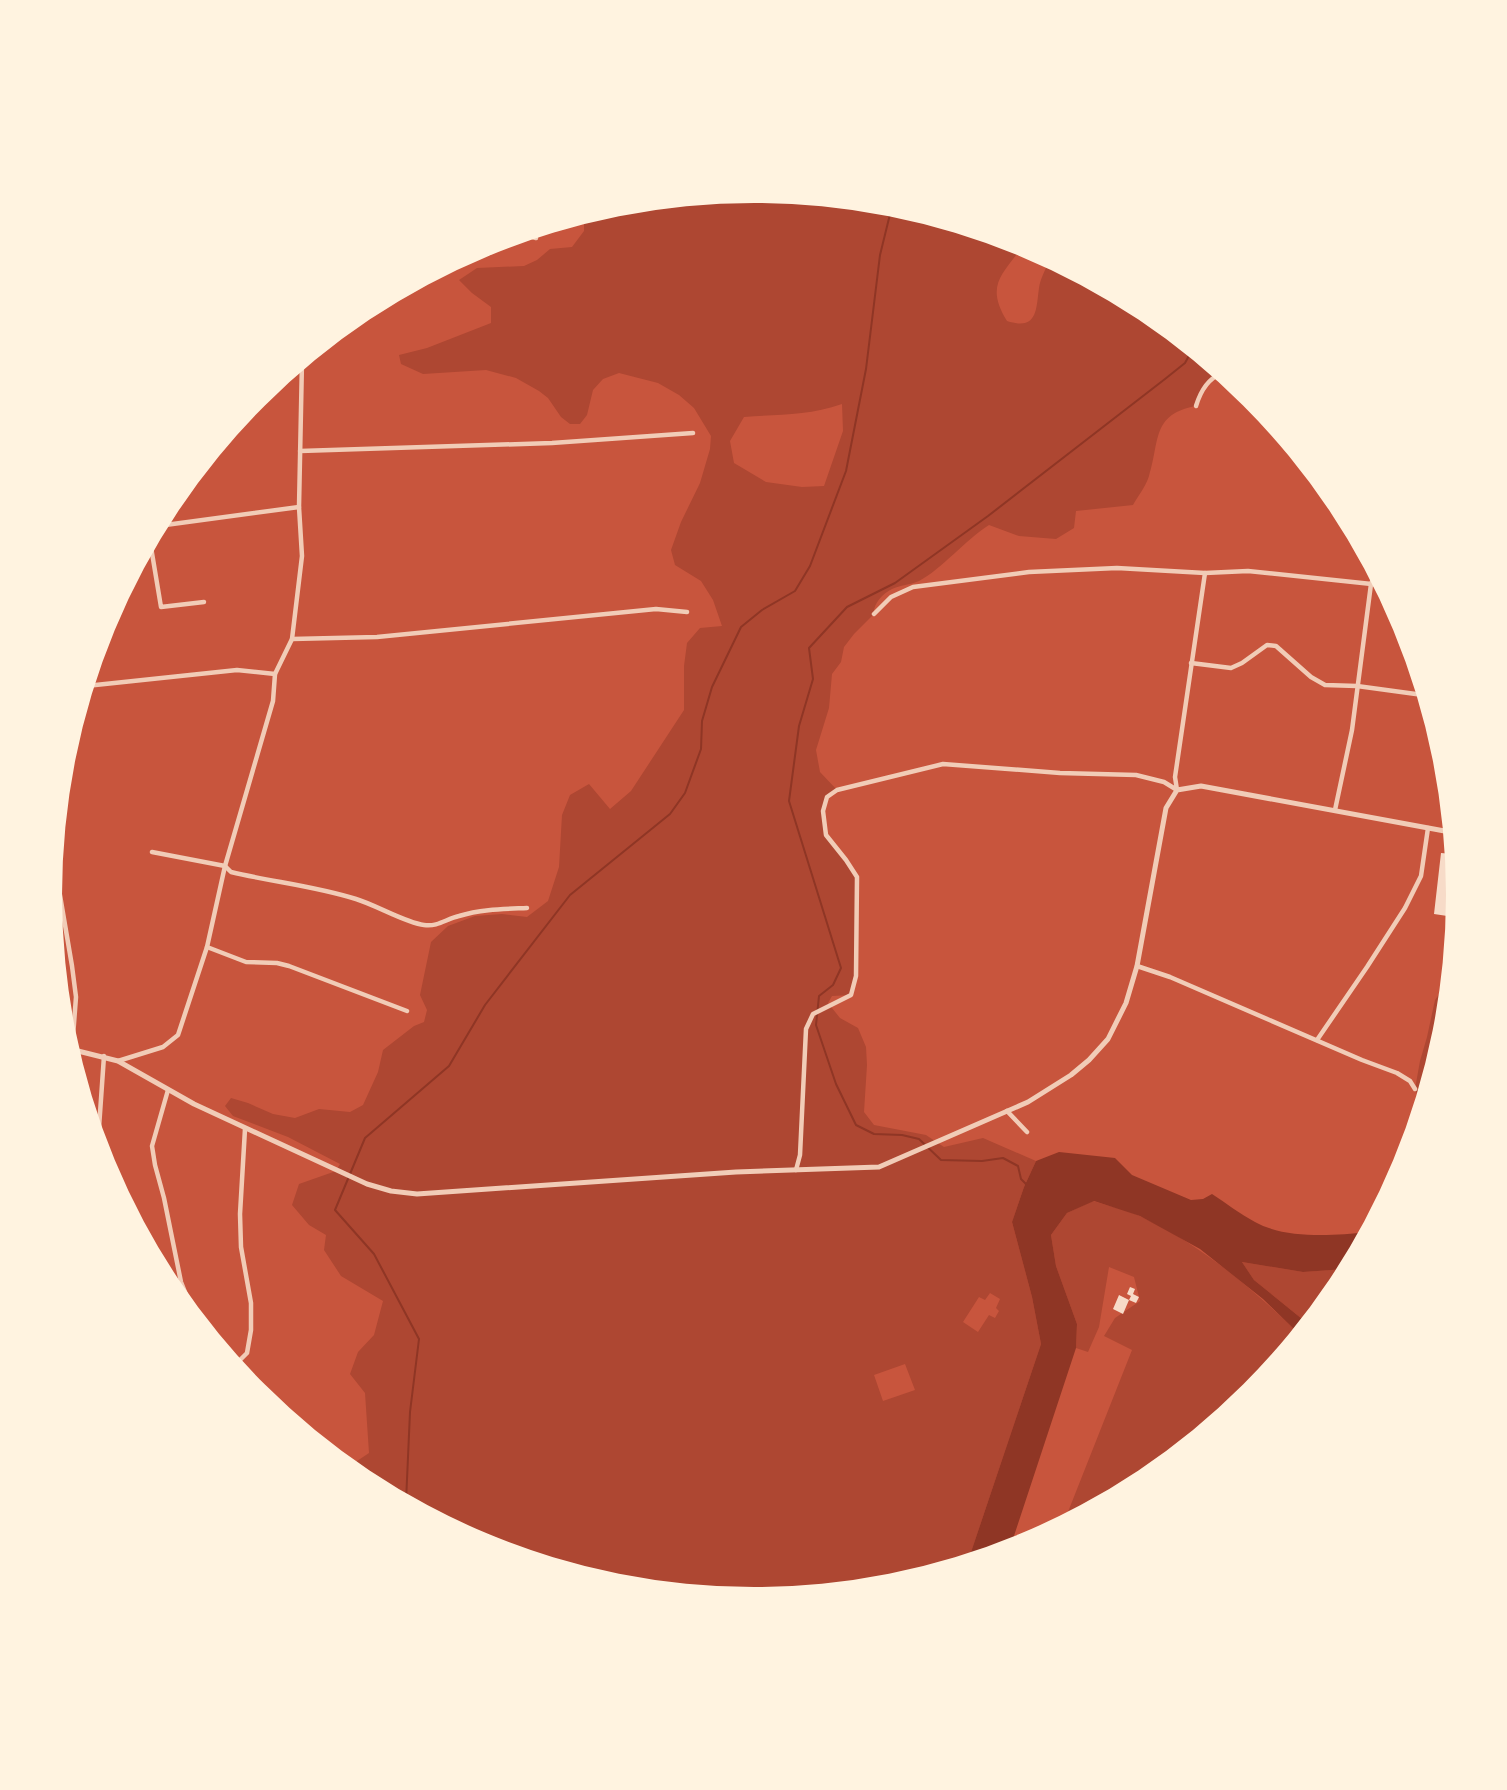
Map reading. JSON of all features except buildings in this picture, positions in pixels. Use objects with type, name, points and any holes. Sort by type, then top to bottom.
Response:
[{"type":"street","points":[[118,1061],[163,1047],[178,1035],[207,947],[225,866],[273,701],[275,674],[292,639],[302,556],[300,507],[302,371]]},
{"type":"street","points":[[1196,406],[1200,392],[1213,378]]},
{"type":"street","points":[[300,451],[552,443],[693,433]]},
{"type":"street","points":[[169,524],[300,507]]},
{"type":"street","points":[[152,553],[161,607],[204,602]]},
{"type":"street","points":[[874,615],[891,597],[914,587],[1029,572],[1118,568],[1205,573],[1248,571],[1371,584],[1352,730],[1335,810]]},
{"type":"street","points":[[80,1052],[118,1061],[168,1090],[245,1129],[367,1184],[391,1191],[417,1194],[796,1170],[879,1167],[920,1150],[1028,1102],[1071,1075],[1089,1060],[1108,1039],[1126,1003],[1137,966],[1166,808],[1177,790],[1175,777],[1205,573]]},
{"type":"street","points":[[292,639],[377,637],[656,609],[687,612]]},
{"type":"street","points":[[1191,663],[1231,668],[1267,645],[1276,646],[1311,677],[1326,685],[1357,686],[1415,694]]},
{"type":"street","points":[[94,685],[237,670],[275,674]]},
{"type":"street","points":[[796,1170],[800,1155],[806,1029],[813,1014],[851,995],[856,976],[857,877],[826,835],[822,811],[827,797],[837,790],[943,764],[1060,773],[1136,775],[1164,782],[1177,790],[1201,786],[1442,831]]},
{"type":"street","points":[[1317,1040],[1405,908],[1421,876],[1428,828]]},
{"type":"street","points":[[152,852],[225,866],[231,872],[285,881],[358,900],[423,925],[439,925],[457,916],[475,912],[527,908]]},
{"type":"street","points":[[62,909],[76,997],[74,1022]]},
{"type":"street","points":[[207,947],[246,962],[277,963],[289,966],[407,1011]]},
{"type":"street","points":[[1137,966],[1170,977],[1224,1002],[1397,1073],[1410,1081],[1415,1089]]},
{"type":"street","points":[[99,1121],[104,1056]]},
{"type":"street","points":[[168,1090],[152,1146],[154,1165],[164,1198],[182,1285]]},
{"type":"street","points":[[1007,1111],[1027,1132]]},
{"type":"street","points":[[241,1359],[247,1353],[251,1330],[251,1303],[241,1247],[240,1214],[245,1129]]},
{"type":"shaded area","points":[[708,204],[799,204],[889,216],[976,240],[1016,255],[1003,273],[997,289],[997,298],[1007,321],[1025,323],[1034,316],[1046,268],[1100,296],[1138,320],[1175,346],[1213,378],[1205,387],[1196,406],[1182,410],[1164,423],[1157,441],[1148,480],[1133,505],[1076,511],[1074,528],[1056,539],[1019,536],[989,525],[928,576],[892,589],[882,596],[875,607],[874,614],[844,647],[841,662],[832,674],[829,708],[816,750],[820,772],[837,790],[827,797],[823,811],[826,835],[857,877],[856,976],[851,995],[832,996],[828,1003],[840,1018],[858,1028],[866,1047],[864,1112],[874,1125],[926,1135],[944,1147],[983,1138],[1036,1161],[1012,1222],[1032,1297],[1041,1344],[971,1551],[889,1574],[799,1586],[754,1587],[708,1586],[618,1574],[531,1550],[447,1516],[407,1494],[357,1461],[369,1453],[365,1393],[350,1374],[358,1352],[374,1335],[383,1301],[341,1276],[324,1250],[326,1235],[309,1225],[292,1205],[299,1184],[336,1171],[340,1164],[288,1137],[233,1116],[225,1106],[231,1098],[273,1114],[295,1118],[319,1109],[350,1112],[363,1105],[378,1072],[383,1050],[414,1026],[424,1022],[427,1010],[420,995],[431,942],[448,926],[475,916],[502,914],[527,917],[548,901],[559,867],[562,815],[570,795],[589,784],[610,809],[631,791],[684,710],[684,666],[687,643],[700,628],[722,626],[713,600],[701,581],[675,565],[671,550],[681,522],[700,483],[710,449],[711,436],[694,408],[679,395],[658,383],[619,373],[603,379],[593,390],[587,415],[580,424],[570,424],[561,417],[548,398],[516,378],[486,370],[423,374],[401,364],[399,355],[427,348],[491,323],[491,307],[459,280],[477,268],[524,266],[537,260],[550,249],[572,247],[584,231],[584,224],[618,216]],"holes":[[[842,404],[843,431],[824,486],[802,487],[766,482],[734,463],[730,441],[744,417],[805,413]],[[990,1293],[1000,1299],[996,1308],[999,1311],[995,1318],[989,1315],[978,1332],[963,1322],[979,1297],[985,1300]],[[905,1364],[915,1390],[883,1401],[874,1375]]]},
{"type":"shaded area","points":[[1438,996],[1416,1092],[1415,1089],[1420,1061],[1435,1000]]},
{"type":"shaded area","points":[[1059,1152],[1115,1158],[1132,1175],[1191,1200],[1203,1199],[1212,1194],[1238,1212],[1267,1227],[1310,1235],[1357,1233],[1335,1270],[1303,1272],[1242,1262],[1254,1280],[1301,1318],[1293,1328],[1263,1299],[1200,1249],[1140,1216],[1094,1201],[1067,1213],[1051,1235],[1056,1266],[1077,1324],[1076,1348],[1014,1535],[971,1551],[1041,1344],[1032,1297],[1012,1222],[1036,1161]]},
{"type":"shaded area","points":[[1093,1201],[1124,1210],[1164,1228],[1225,1269],[1293,1328],[1243,1384],[1175,1444],[1138,1470],[1068,1511],[1132,1350],[1104,1336],[1115,1318],[1140,1301],[1134,1277],[1109,1267],[1099,1327],[1088,1352],[1076,1348],[1077,1324],[1056,1266],[1051,1235],[1067,1213]]},
{"type":"shaded area","points":[[1242,1262],[1303,1272],[1335,1270],[1301,1318],[1254,1280]]},
{"type":"waterway","points":[[406,1494],[410,1412],[419,1339],[374,1254],[335,1210],[365,1138],[449,1066],[485,1005],[570,895],[670,814],[685,793],[701,749],[702,721],[712,687],[741,627],[762,610],[795,591],[810,566],[846,471],[866,369],[880,255],[890,216]]},
{"type":"waterway","points":[[1026,1184],[1021,1179],[1018,1166],[1003,1158],[982,1161],[941,1160],[919,1139],[902,1135],[874,1134],[856,1125],[836,1084],[816,1025],[819,996],[833,985],[841,968],[789,801],[799,726],[813,679],[809,648],[847,607],[895,583],[988,516],[1185,363],[1188,357]]}]
